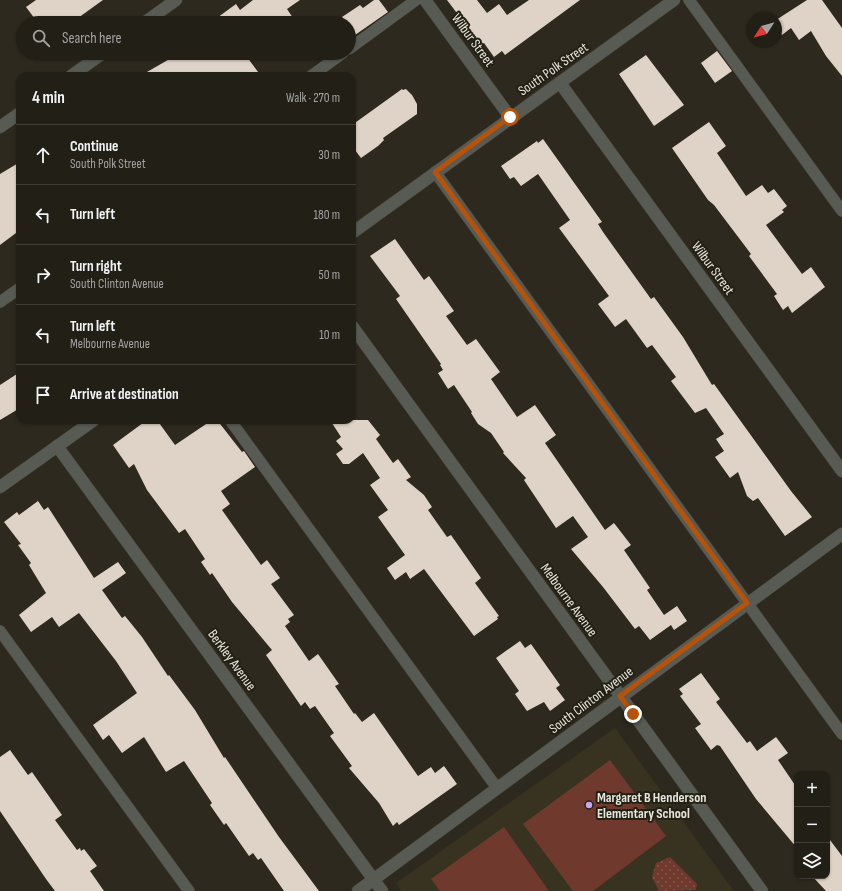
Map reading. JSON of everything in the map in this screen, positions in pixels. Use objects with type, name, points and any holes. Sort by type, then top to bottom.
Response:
[{"type":"street","points":[[154,16],[176,0]]},
{"type":"street","name":"Wilbur Street","points":[[425,0],[510,117]]},
{"type":"street","name":"South Polk Street","points":[[356,230],[510,117],[560,83],[674,0]]},
{"type":"street","points":[[77,72],[93,60]]},
{"type":"street","name":"Wilbur Street","points":[[560,83],[842,471]]},
{"type":"street","points":[[0,128],[16,116]]},
{"type":"street","name":"Melbourne Avenue","points":[[356,332],[762,891]]},
{"type":"street","points":[[0,487],[88,424]]},
{"type":"street","name":"Berkley Avenue","points":[[57,446],[382,891]]},
{"type":"street","name":"South Clinton Avenue","points":[[358,891],[620,696],[842,534]]},
{"type":"lane","points":[[356,44],[416,0]]},
{"type":"lane","points":[[689,0],[842,211]]},
{"type":"lane","points":[[317,72],[333,60]]},
{"type":"lane","points":[[435,172],[842,734]]},
{"type":"lane","points":[[0,302],[16,291]]},
{"type":"lane","points":[[233,424],[497,788]]},
{"type":"lane","points":[[0,631],[189,891]]},
{"type":"shaded area","name":"Margaret B Henderson Elementary School","points":[[615,728],[734,891],[402,891],[396,883]]},
{"type":"shaded area","points":[[610,760],[666,836],[593,891],[573,891],[523,824]]},
{"type":"shaded area","points":[[504,827],[549,891],[440,891],[431,879]]},
{"type":"shaded area","points":[[670,857],[697,884],[696,890],[659,891],[652,877],[656,863]]},
{"type":"building","points":[[36,0],[103,0],[81,16],[33,16],[26,7]]},
{"type":"building","points":[[253,0],[300,0],[287,9],[292,16],[220,16],[236,4],[240,10]]},
{"type":"building","points":[[374,0],[379,0],[388,12],[356,34],[356,16],[344,16],[360,5],[363,8]]},
{"type":"building","points":[[447,0],[477,0],[487,13],[499,4],[507,15],[529,0],[580,0],[505,55],[502,51],[494,57],[484,43],[481,45]]},
{"type":"building","points":[[807,0],[822,0],[842,28],[842,76],[826,56],[811,31],[799,40],[791,28],[782,35],[782,16]]},
{"type":"building","points":[[717,51],[732,71],[715,83],[701,63]]},
{"type":"building","points":[[646,55],[684,105],[654,126],[619,74]]},
{"type":"building","points":[[168,60],[249,60],[258,72],[147,72]]},
{"type":"building","points":[[402,89],[406,89],[412,95],[417,104],[417,114],[383,138],[384,140],[378,146],[361,158],[356,151],[356,122]]},
{"type":"building","points":[[709,122],[726,146],[717,153],[746,196],[762,185],[768,193],[774,189],[787,206],[782,210],[784,212],[766,225],[802,274],[811,267],[825,287],[792,313],[788,306],[783,310],[774,296],[777,294],[749,256],[751,254],[714,205],[708,200],[672,148]]},
{"type":"building","points":[[543,139],[602,222],[598,224],[603,232],[651,299],[654,297],[683,337],[712,385],[714,384],[791,491],[812,517],[785,536],[758,498],[753,501],[747,496],[738,472],[730,478],[715,457],[724,451],[716,439],[724,434],[706,408],[695,413],[671,381],[676,377],[652,345],[647,348],[626,319],[615,327],[598,304],[609,296],[559,228],[570,220],[538,174],[521,186],[514,177],[510,179],[501,166],[537,141],[538,143]]},
{"type":"building","points":[[16,164],[16,233],[0,245],[0,174]]},
{"type":"building","points":[[395,239],[424,280],[429,276],[454,311],[446,316],[467,345],[476,339],[500,372],[491,379],[517,417],[535,405],[556,435],[545,443],[605,530],[614,523],[631,545],[624,550],[650,588],[647,590],[664,615],[677,606],[687,621],[674,630],[671,625],[650,640],[639,626],[635,629],[603,587],[571,549],[588,537],[573,516],[556,528],[524,480],[526,478],[503,453],[504,452],[491,433],[478,424],[454,385],[448,389],[438,373],[443,370],[440,365],[441,364],[396,299],[400,296],[370,256]]},
{"type":"building","points":[[16,375],[16,410],[0,420],[0,385]]},
{"type":"building","points":[[356,420],[368,420],[380,435],[376,439],[393,463],[398,459],[411,477],[406,480],[424,495],[432,507],[428,510],[447,537],[451,535],[481,578],[475,583],[499,616],[497,617],[498,619],[474,636],[424,569],[410,579],[406,572],[395,580],[387,568],[405,555],[378,517],[388,510],[370,485],[380,478],[363,453],[349,464],[343,464],[336,454],[343,449],[336,441],[341,437],[333,424],[356,424]]},
{"type":"building","points":[[142,424],[160,424],[175,445],[206,424],[220,424],[242,452],[244,451],[255,467],[221,491],[230,504],[222,510],[261,565],[267,560],[280,578],[271,584],[294,615],[288,619],[290,622],[285,626],[309,661],[318,654],[339,684],[335,686],[354,714],[355,713],[362,722],[374,713],[418,776],[431,767],[435,773],[444,766],[457,784],[399,825],[397,822],[393,826],[379,803],[349,768],[352,766],[330,736],[334,733],[315,706],[310,709],[305,702],[301,706],[266,655],[272,650],[232,602],[212,573],[210,575],[201,562],[205,559],[185,529],[179,533],[147,490],[134,464],[129,468],[113,445]]},
{"type":"building","points":[[38,501],[44,510],[48,507],[94,578],[118,562],[126,573],[102,590],[122,618],[125,616],[142,637],[168,676],[169,675],[195,710],[224,758],[225,757],[279,837],[319,891],[284,891],[261,858],[258,860],[253,853],[249,856],[226,823],[224,825],[210,805],[212,803],[184,761],[166,772],[144,737],[122,753],[109,735],[103,740],[93,725],[137,693],[116,661],[79,613],[59,627],[52,617],[31,632],[19,615],[46,593],[29,565],[31,563],[18,545],[21,544],[4,522],[17,512],[19,515]]},
{"type":"building","points":[[520,641],[525,648],[531,644],[560,685],[556,688],[565,700],[550,711],[544,702],[527,711],[515,694],[519,691],[496,658]]},
{"type":"building","points":[[701,673],[720,699],[716,702],[747,743],[750,741],[757,751],[776,737],[788,753],[778,760],[794,784],[794,844],[756,799],[720,746],[717,745],[711,750],[695,728],[701,724],[680,696],[683,694],[679,689]]},
{"type":"building","points":[[10,750],[28,775],[32,772],[62,815],[55,820],[77,850],[80,848],[81,851],[84,849],[97,866],[90,871],[104,891],[55,891],[0,811],[0,757]]},
{"type":"building","points":[[830,840],[842,856],[842,891],[826,891],[815,879],[830,879]]},
{"type":"place","name":"Margaret B Henderson Elementary School","points":[[589,805]]},
{"type":"route","points":[[510,117],[435,172],[747,603],[620,696],[633,714]]}]
